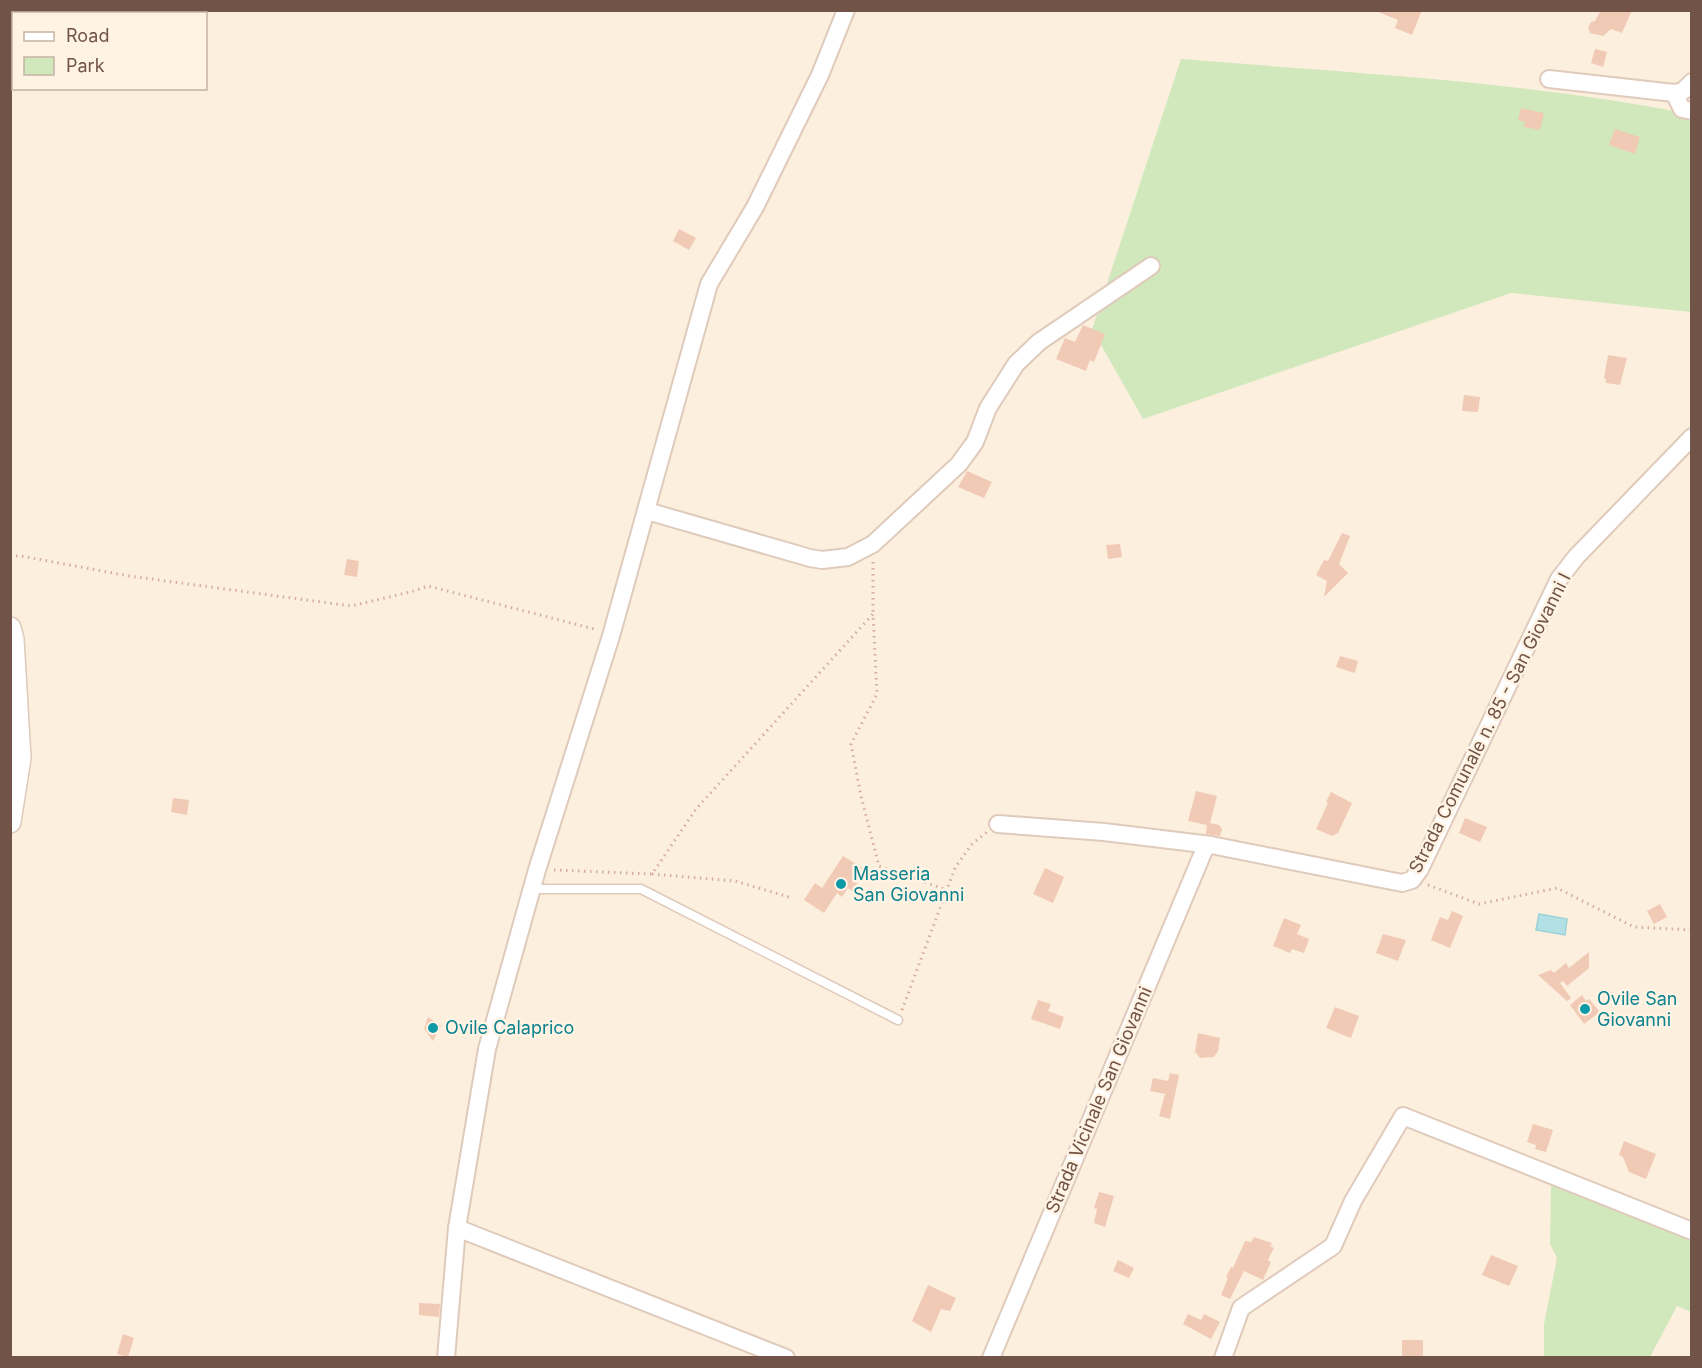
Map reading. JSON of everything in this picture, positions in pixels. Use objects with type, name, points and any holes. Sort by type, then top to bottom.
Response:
[{"type":"street","points":[[446,1358],[457,1228],[487,1050],[537,870],[611,636],[709,284],[765,187],[820,75],[846,10]]},
{"type":"street","points":[[1548,79],[1674,93],[1683,91],[1692,82]]},
{"type":"street","points":[[1674,93],[1682,110],[1692,111]]},
{"type":"street","points":[[647,511],[810,558],[822,560],[848,557],[873,544],[959,464],[975,442],[988,408],[1016,364],[1039,342],[1151,266]]},
{"type":"street","name":"Strada Comunale n. 85 - San Giovanni I","points":[[998,824],[1104,832],[1211,844],[1402,883],[1412,880],[1420,869],[1559,579],[1576,556],[1692,437]]},
{"type":"street","points":[[10,628],[13,639],[20,758],[10,822]]},
{"type":"street","name":"Strada Vicinale San Giovanni","points":[[991,1358],[1205,848],[1211,844]]},
{"type":"street","points":[[1223,1358],[1241,1308],[1334,1246],[1353,1201],[1403,1116],[1692,1231]]},
{"type":"street","points":[[457,1228],[786,1358]]},
{"type":"lane","points":[[532,890],[641,889],[898,1020]]},
{"type":"path","points":[[873,544],[873,614],[877,694],[851,744],[879,866],[947,890]]},
{"type":"path","points":[[10,556],[21,556],[129,576],[351,606],[428,586],[595,629],[611,636]]},
{"type":"path","points":[[652,874],[696,809],[873,614]]},
{"type":"path","points":[[898,1020],[955,868],[971,845],[998,824]]},
{"type":"path","points":[[537,870],[652,874],[735,881],[789,897]]},
{"type":"path","points":[[1412,880],[1479,904],[1557,888],[1634,927],[1692,930]]},
{"type":"green space","points":[[1181,59],[1501,86],[1564,93],[1691,114],[1691,312],[1511,293],[1143,419],[1092,329]]},
{"type":"green space","points":[[1551,1185],[1661,1216],[1691,1230],[1691,1312],[1677,1306],[1650,1357],[1544,1358],[1544,1324],[1557,1258],[1550,1244]]},
{"type":"water","points":[[1539,914],[1567,919],[1565,935],[1536,930]]},
{"type":"building","points":[[1422,10],[1412,35],[1395,28],[1398,20],[1376,11]]},
{"type":"building","points":[[1601,10],[1632,10],[1622,33],[1611,29],[1603,36],[1590,33],[1588,28]]},
{"type":"building","points":[[1595,49],[1607,52],[1603,67],[1591,63]]},
{"type":"building","points":[[1521,108],[1544,113],[1540,130],[1524,127],[1525,122],[1518,120]]},
{"type":"building","points":[[1615,129],[1640,137],[1635,154],[1609,145]]},
{"type":"building","points":[[679,229],[696,238],[689,250],[673,241]]},
{"type":"building","points":[[1083,325],[1105,334],[1094,362],[1090,360],[1086,371],[1056,359],[1065,338],[1075,342]]},
{"type":"building","points":[[1608,355],[1627,358],[1620,385],[1606,383],[1604,378]]},
{"type":"building","points":[[1464,395],[1480,397],[1478,412],[1462,411]]},
{"type":"building","points":[[967,471],[992,482],[984,498],[958,487]]},
{"type":"building","points":[[1342,533],[1350,536],[1339,564],[1348,573],[1324,597],[1327,581],[1316,575],[1324,560],[1328,561]]},
{"type":"building","points":[[1120,544],[1122,557],[1108,559],[1106,545]]},
{"type":"building","points":[[347,559],[359,561],[357,577],[344,575]]},
{"type":"building","points":[[1340,656],[1358,661],[1355,673],[1336,667]]},
{"type":"building","points":[[1196,791],[1217,796],[1210,823],[1219,825],[1222,829],[1220,836],[1206,834],[1207,825],[1188,821]]},
{"type":"building","points":[[1331,792],[1352,803],[1338,833],[1332,836],[1316,829]]},
{"type":"building","points":[[173,798],[189,800],[187,815],[171,812]]},
{"type":"building","points":[[1465,818],[1487,827],[1480,842],[1459,833]]},
{"type":"building","name":"Masseria San Giovanni","points":[[843,856],[866,870],[852,891],[848,888],[842,897],[837,893],[824,913],[804,900],[815,883],[822,888]]},
{"type":"building","points":[[1045,868],[1064,877],[1053,903],[1033,894]]},
{"type":"building","points":[[1660,904],[1667,917],[1654,924],[1647,911]]},
{"type":"building","points":[[1452,911],[1463,916],[1450,948],[1431,940],[1440,917],[1448,920]]},
{"type":"building","points":[[1284,918],[1301,925],[1297,934],[1309,939],[1304,953],[1292,949],[1290,953],[1273,946]]},
{"type":"building","points":[[1383,934],[1406,940],[1398,961],[1376,953]]},
{"type":"building","points":[[1589,952],[1589,968],[1567,986],[1563,981],[1560,983],[1571,998],[1567,1001],[1538,975],[1551,970],[1554,973],[1566,963],[1569,968]]},
{"type":"building","name":"Ovile San Giovanni","points":[[1582,995],[1586,1001],[1589,999],[1600,1012],[1584,1024],[1570,1005]]},
{"type":"building","points":[[1038,1000],[1051,1004],[1048,1011],[1064,1017],[1060,1029],[1031,1019]]},
{"type":"building","points":[[1335,1007],[1359,1016],[1351,1038],[1326,1028]]},
{"type":"building","name":"Ovile Calaprico","points":[[428,1017],[441,1026],[433,1041],[424,1029]]},
{"type":"building","points":[[1198,1033],[1220,1038],[1218,1051],[1214,1057],[1200,1058],[1195,1052]]},
{"type":"building","points":[[1170,1073],[1179,1075],[1170,1119],[1159,1116],[1165,1094],[1150,1091],[1153,1078],[1168,1081]]},
{"type":"building","points":[[1533,1124],[1553,1130],[1546,1152],[1535,1149],[1536,1145],[1527,1142]]},
{"type":"building","points":[[1624,1141],[1656,1154],[1646,1179],[1629,1172],[1623,1157],[1619,1155]]},
{"type":"building","points":[[1099,1192],[1114,1196],[1105,1227],[1094,1223],[1097,1209],[1094,1208]]},
{"type":"building","points":[[1254,1237],[1272,1243],[1270,1246],[1274,1248],[1263,1280],[1244,1271],[1230,1299],[1221,1295],[1228,1278],[1226,1277],[1231,1267],[1233,1268],[1245,1241],[1251,1242]]},
{"type":"building","points":[[1491,1255],[1518,1266],[1509,1286],[1482,1275]]},
{"type":"building","points":[[1118,1260],[1134,1268],[1129,1278],[1113,1271]]},
{"type":"building","points":[[928,1285],[956,1298],[950,1311],[941,1309],[931,1332],[912,1321]]},
{"type":"building","points":[[419,1303],[440,1304],[439,1317],[419,1315]]},
{"type":"building","points":[[1188,1314],[1201,1320],[1204,1314],[1220,1322],[1211,1339],[1183,1324]]},
{"type":"building","points":[[123,1334],[134,1338],[128,1357],[117,1354]]},
{"type":"building","points":[[1402,1340],[1423,1340],[1423,1358],[1402,1358]]},
{"type":"place","name":"Masseria San Giovanni","points":[[841,884]]},
{"type":"place","name":"Ovile San Giovanni","points":[[1585,1009]]},
{"type":"place","name":"Ovile Calaprico","points":[[433,1028]]}]
